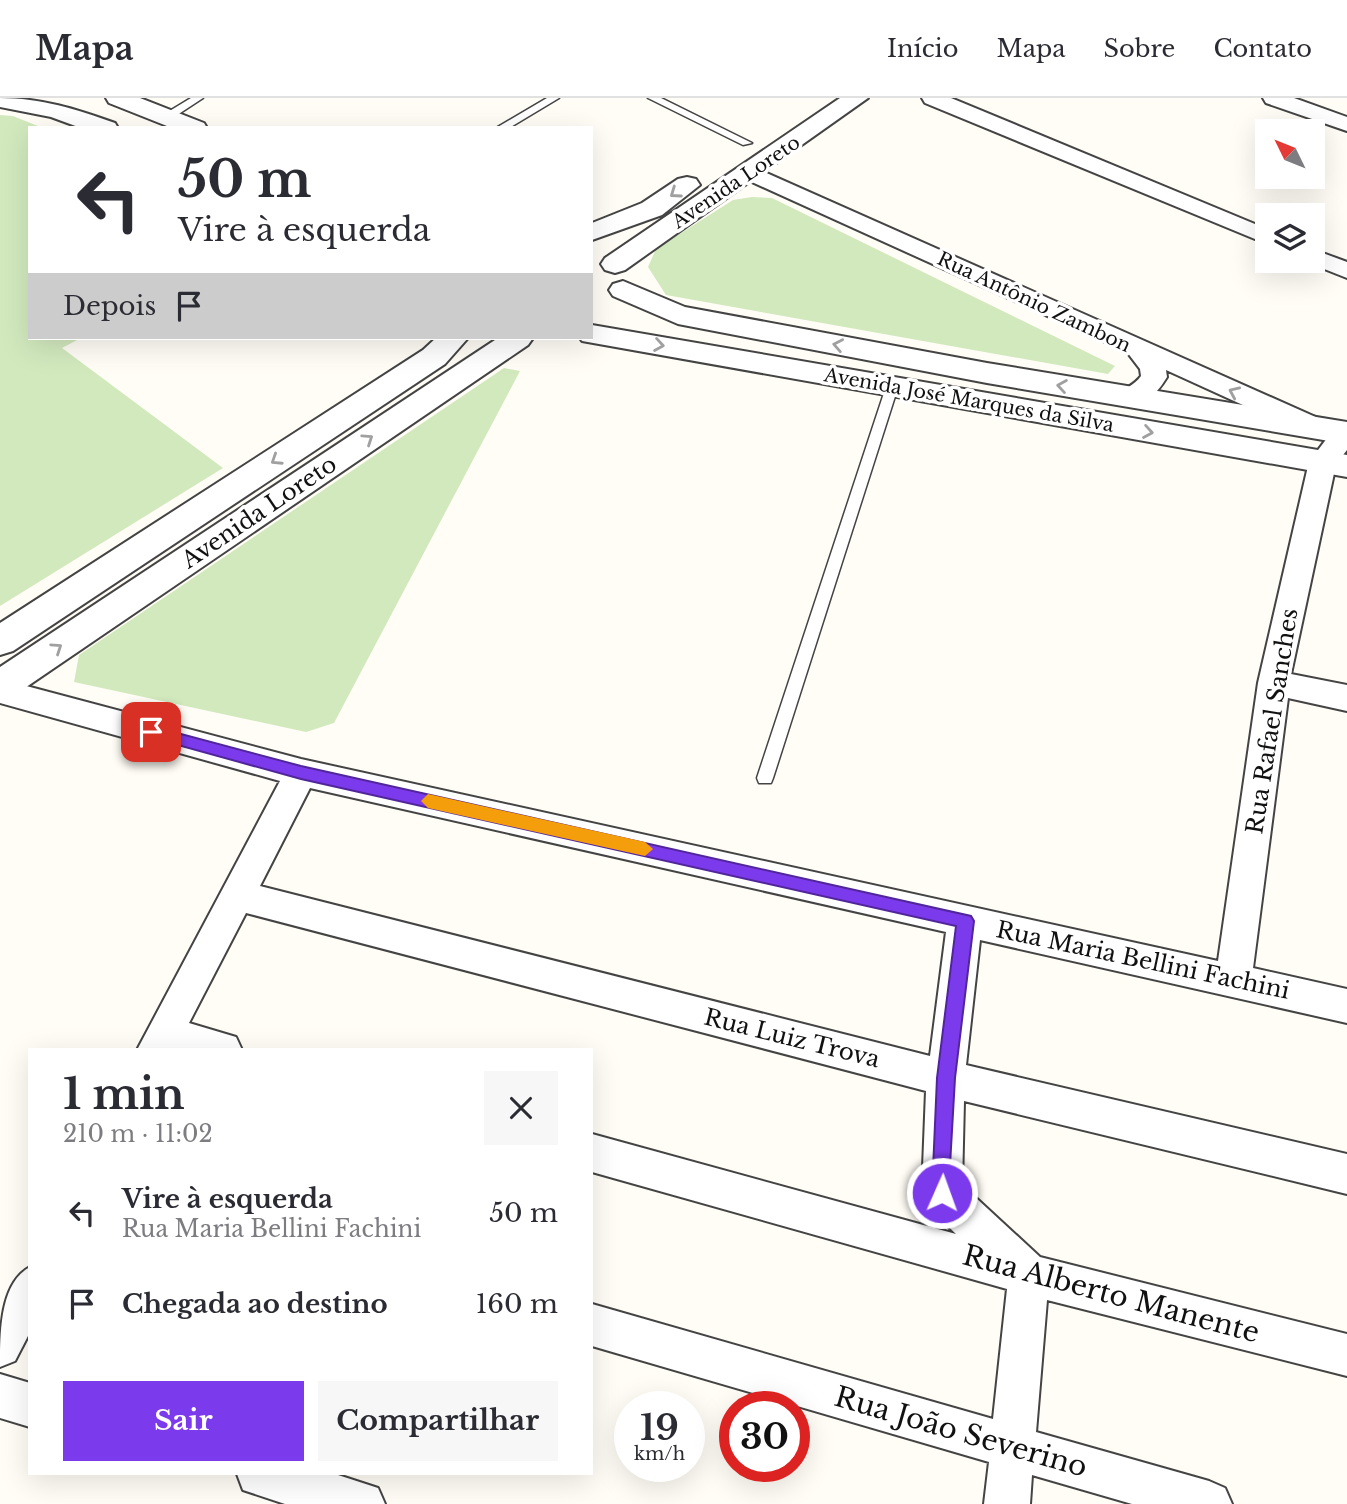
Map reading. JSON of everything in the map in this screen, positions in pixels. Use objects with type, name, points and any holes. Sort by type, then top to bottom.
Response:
[{"type":"street","points":[[118,98],[190,126]]},
{"type":"street","name":"Avenida Loreto","points":[[593,232],[652,209],[812,98]]},
{"type":"street","name":"Avenida Loreto","points":[[593,323],[618,303],[610,268],[856,98]]},
{"type":"street","points":[[933,98],[1255,232]]},
{"type":"street","points":[[1275,98],[1347,124]]},
{"type":"street","points":[[0,100],[57,111],[100,126]]},
{"type":"street","name":"Rua Antônio Zambon","points":[[751,173],[1138,349],[1340,431]]},
{"type":"street","points":[[1325,262],[1347,271]]},
{"type":"street","name":"Avenida José Marques da Silva","points":[[610,268],[678,315],[1130,397],[1340,431]]},
{"type":"street","name":"Avenida José Marques da Silva","points":[[593,334],[1335,464]]},
{"type":"street","name":"Avenida Loreto","points":[[0,641],[434,357],[451,340]]},
{"type":"street","name":"Avenida Loreto","points":[[0,688],[515,340]]},
{"type":"street","points":[[1130,397],[1142,393],[1154,377],[1147,358],[1138,349]]},
{"type":"street","name":"Rua Rafael Sanches","points":[[1233,979],[1274,684],[1335,464],[1340,431]]},
{"type":"street","points":[[1274,684],[1347,698]]},
{"type":"street","name":"Rua Maria Bellini Fachini","points":[[0,688],[301,773],[1347,1006]]},
{"type":"street","points":[[208,1048],[161,1042],[301,773]]},
{"type":"street","name":"Rua Luiz Trova","points":[[238,896],[946,1078],[1347,1174]]},
{"type":"street","points":[[965,921],[946,1078],[942,1193],[1029,1275],[1007,1504]]},
{"type":"street","name":"Rua Alberto Manente","points":[[593,1153],[1029,1275],[1347,1355]]},
{"type":"street","points":[[0,1346],[28,1292]]},
{"type":"street","name":"Rua João Severino","points":[[593,1325],[1209,1504]]},
{"type":"street","points":[[0,1396],[28,1404]]},
{"type":"street","points":[[263,1475],[362,1504]]},
{"type":"lane","points":[[167,117],[198,98]]},
{"type":"lane","points":[[505,126],[554,98]]},
{"type":"lane","points":[[653,98],[747,143]]},
{"type":"lane","points":[[765,778],[892,387]]},
{"type":"green space","points":[[0,115],[13,116],[38,126],[28,126],[28,340],[77,340],[62,348],[223,468],[0,606]]},
{"type":"green space","points":[[772,198],[1115,366],[1108,374],[666,295],[648,267],[656,249],[733,200]]},
{"type":"green space","points":[[504,368],[520,371],[334,723],[306,732],[74,682],[79,655]]},
{"type":"slow traffic","points":[[428,801],[645,849]]},
{"type":"route","points":[[151,732],[301,773],[965,921],[946,1078],[942,1193]]}]
